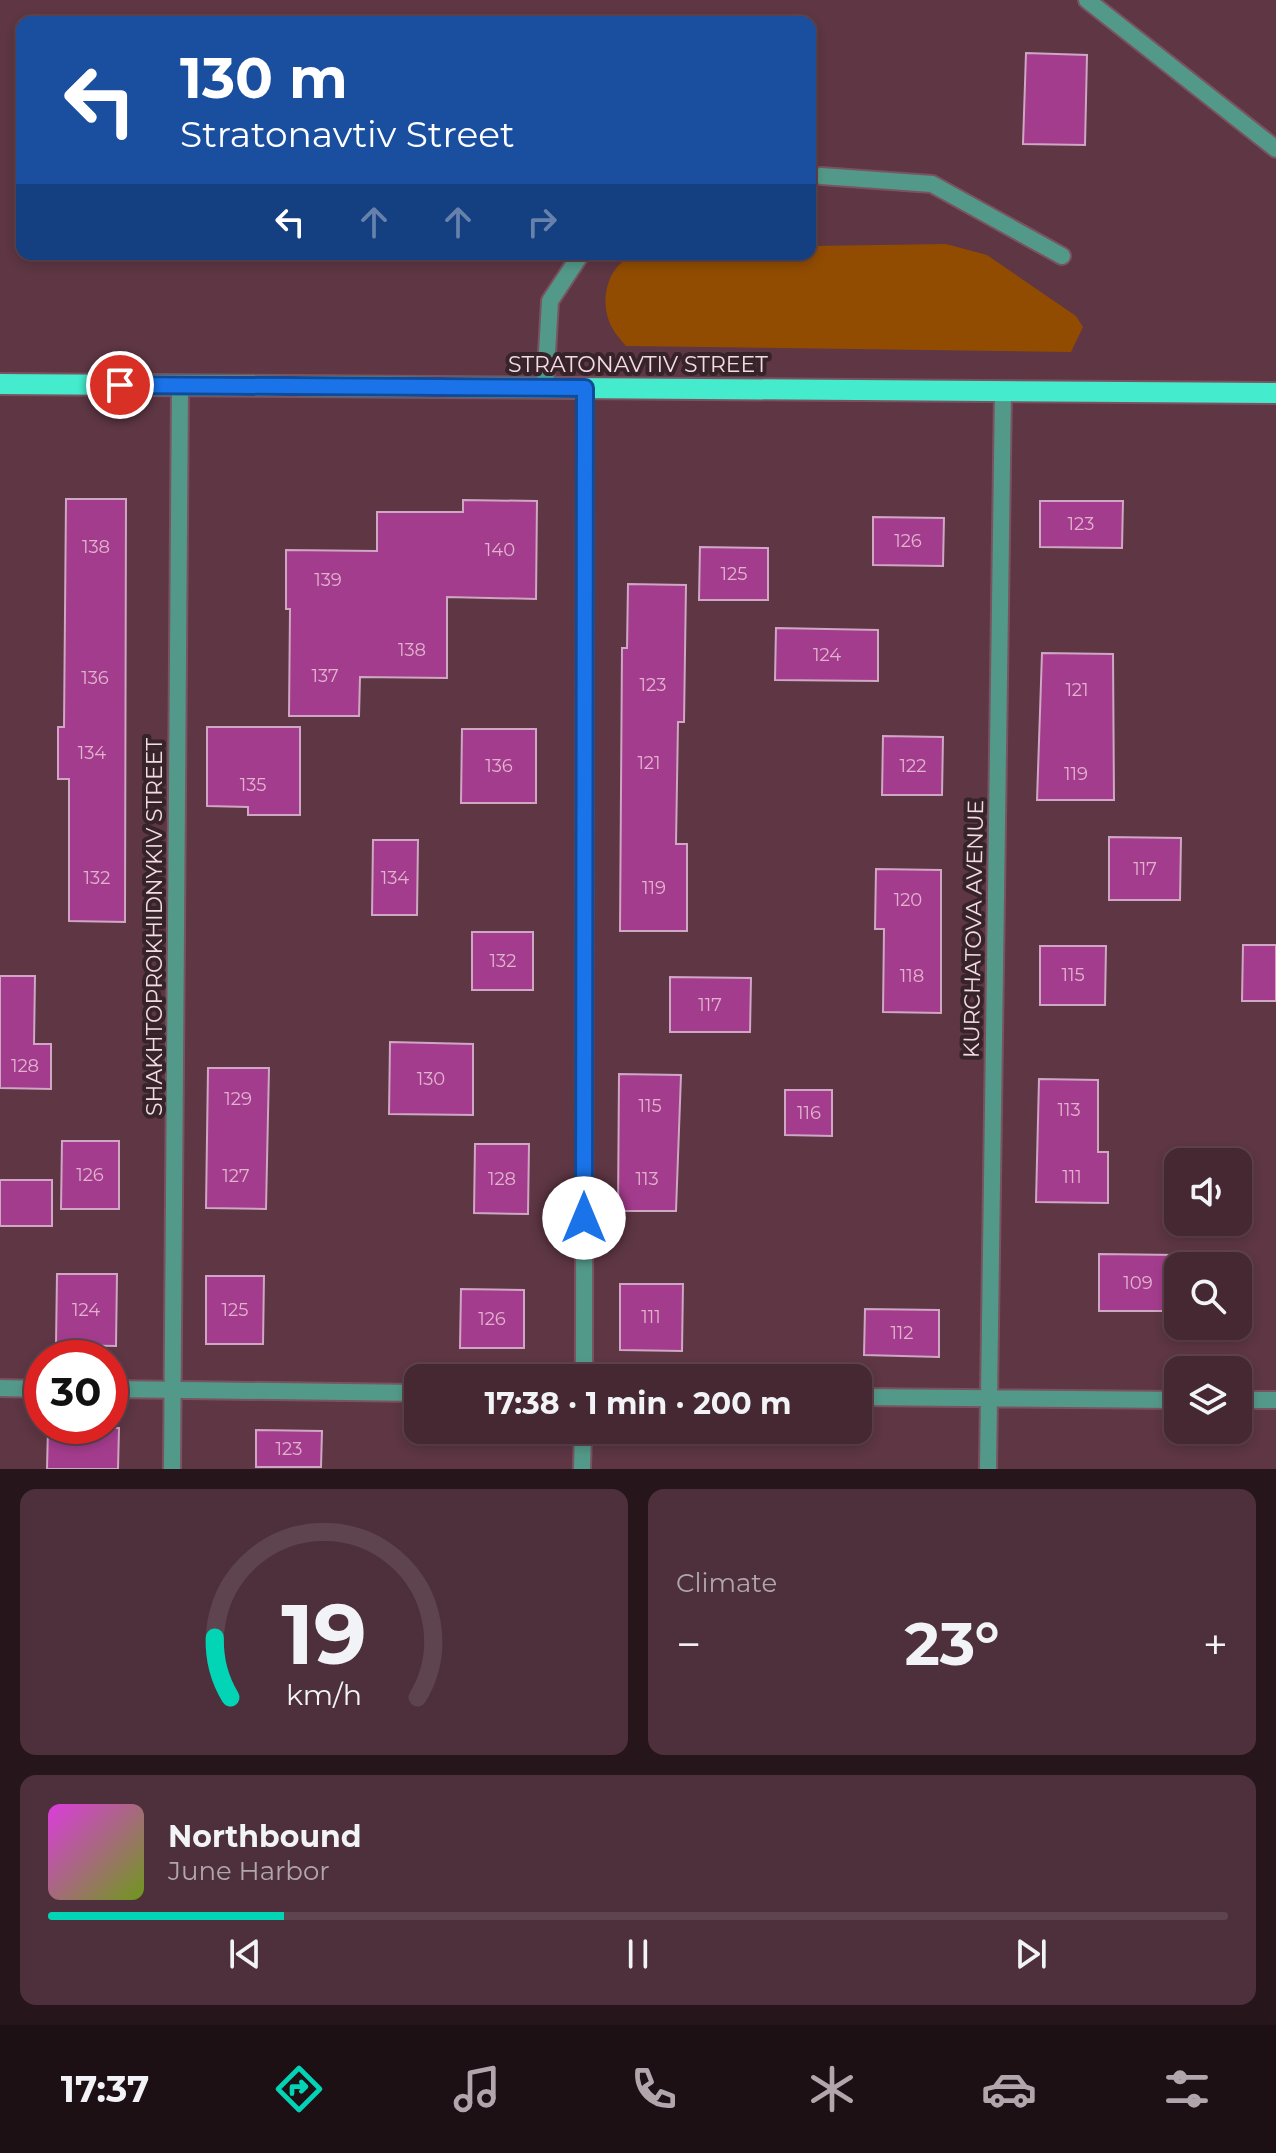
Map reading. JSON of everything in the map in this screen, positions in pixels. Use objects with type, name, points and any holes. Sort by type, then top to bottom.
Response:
[{"type":"main road","name":"STRATONAVTIV STREET","points":[[0,384],[1276,393]]},
{"type":"street","points":[[1087,0],[1276,149]]},
{"type":"street","points":[[821,176],[932,184],[1062,256]]},
{"type":"street","points":[[545,388],[550,301],[577,260]]},
{"type":"street","name":"SHAKHTOPROKHIDNYKIV STREET","points":[[172,1469],[180,385]]},
{"type":"street","points":[[584,1364],[585,388]]},
{"type":"street","name":"KURCHATOVA AVENUE","points":[[988,1469],[1003,391]]},
{"type":"street","points":[[0,1388],[24,1389]]},
{"type":"street","points":[[128,1389],[404,1393]]},
{"type":"street","points":[[872,1397],[1164,1400]]},
{"type":"street","points":[[1252,1400],[1276,1400]]},
{"type":"street","points":[[582,1469],[583,1444]]},
{"type":"shaded area","points":[[946,244],[987,255],[1076,316],[1083,327],[1071,352],[626,346],[608,318],[607,289],[610,279],[625,260],[816,260],[816,246]]},
{"type":"building","points":[[1026,53],[1087,55],[1085,145],[1023,144]]},
{"type":"building","points":[[66,499],[126,499],[125,922],[69,921],[69,779],[58,779],[58,727],[64,727]]},
{"type":"building","points":[[463,500],[537,501],[536,599],[447,597],[447,678],[360,677],[359,716],[289,716],[290,609],[286,609],[286,550],[377,551],[377,512],[463,512]]},
{"type":"building","points":[[1040,501],[1123,501],[1122,548],[1040,547]]},
{"type":"building","points":[[873,517],[944,518],[943,566],[873,565]]},
{"type":"building","points":[[700,547],[768,548],[768,600],[699,600]]},
{"type":"building","points":[[628,584],[686,585],[684,722],[678,722],[676,844],[687,844],[687,931],[620,931],[622,648],[627,648]]},
{"type":"building","points":[[776,628],[878,630],[878,681],[775,680]]},
{"type":"building","points":[[1042,653],[1113,654],[1114,800],[1037,800]]},
{"type":"building","points":[[207,727],[300,727],[300,815],[248,815],[248,807],[207,806]]},
{"type":"building","points":[[462,729],[536,729],[536,803],[461,803]]},
{"type":"building","points":[[883,736],[943,737],[942,795],[882,795]]},
{"type":"building","points":[[1109,837],[1181,838],[1180,900],[1109,900]]},
{"type":"building","points":[[373,840],[418,840],[417,915],[372,915]]},
{"type":"building","points":[[876,869],[941,870],[941,1013],[883,1012],[884,929],[875,929]]},
{"type":"building","points":[[472,932],[533,932],[533,990],[472,990]]},
{"type":"building","points":[[1243,945],[1276,945],[1276,1001],[1242,1001]]},
{"type":"building","points":[[1040,946],[1106,946],[1105,1005],[1040,1005]]},
{"type":"building","points":[[0,976],[35,976],[34,1044],[51,1044],[51,1089],[0,1088]]},
{"type":"building","points":[[670,977],[751,978],[750,1032],[670,1032]]},
{"type":"building","points":[[390,1042],[473,1044],[473,1115],[389,1114]]},
{"type":"building","points":[[208,1068],[269,1068],[266,1209],[206,1208]]},
{"type":"building","points":[[619,1074],[681,1075],[676,1211],[618,1211]]},
{"type":"building","points":[[1039,1079],[1098,1080],[1098,1152],[1108,1152],[1108,1203],[1036,1202]]},
{"type":"building","points":[[785,1090],[832,1090],[832,1136],[785,1135]]},
{"type":"building","points":[[62,1141],[119,1141],[119,1209],[61,1209]]},
{"type":"building","points":[[475,1144],[529,1144],[528,1214],[474,1213]]},
{"type":"building","points":[[0,1180],[52,1180],[52,1226],[0,1226]]},
{"type":"building","points":[[1099,1254],[1164,1255],[1164,1311],[1099,1311]]},
{"type":"building","points":[[57,1274],[117,1274],[116,1340],[56,1340]]},
{"type":"building","points":[[206,1276],[264,1276],[263,1344],[206,1344]]},
{"type":"building","points":[[620,1284],[683,1284],[682,1351],[620,1350]]},
{"type":"building","points":[[461,1289],[524,1290],[524,1348],[460,1348]]},
{"type":"building","points":[[865,1309],[939,1310],[939,1357],[864,1355]]},
{"type":"building","points":[[256,1430],[322,1431],[321,1467],[256,1467]]},
{"type":"building","points":[[48,1444],[119,1444],[118,1469],[47,1469]]},
{"type":"route","points":[[120,385],[585,388],[584,1218]]}]
